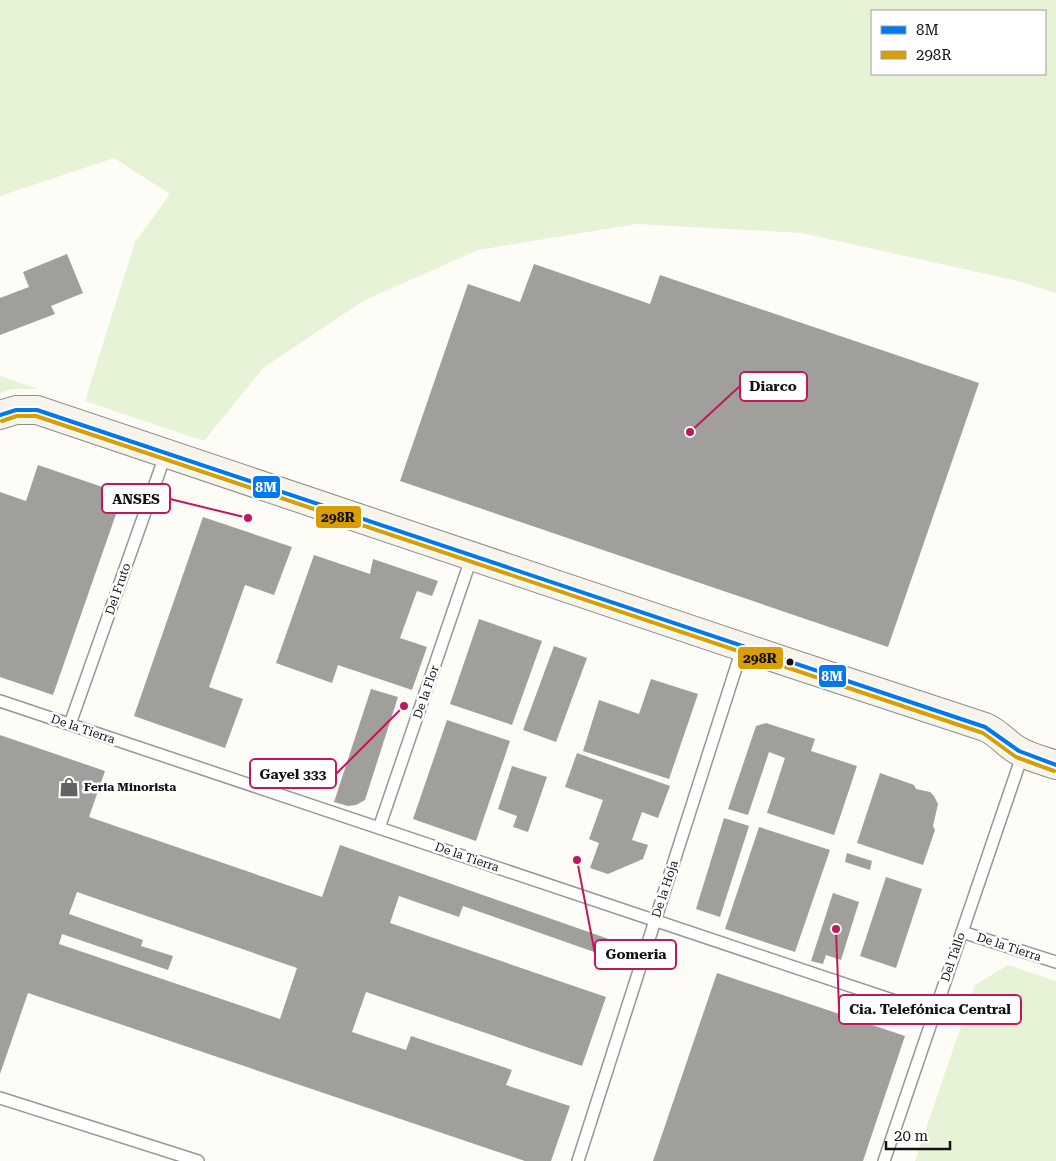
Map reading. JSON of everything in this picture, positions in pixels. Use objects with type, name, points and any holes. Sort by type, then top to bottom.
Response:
[{"type":"street","points":[[0,415],[16,410],[37,410],[985,727],[994,731],[1023,754],[1056,764]]},
{"type":"lane","name":"Del Fruto","points":[[70,724],[166,453]]},
{"type":"lane","name":"De la Flor","points":[[380,828],[472,556]]},
{"type":"lane","name":"De la Hoja","points":[[578,1161],[743,646]]},
{"type":"lane","name":"De la Tierra","points":[[0,701],[934,1014]]},
{"type":"lane","name":"Del Tallo","points":[[884,1161],[1023,754]]},
{"type":"lane","name":"De la Tierra","points":[[962,932],[1054,963]]},
{"type":"lane","points":[[0,1098],[198,1161]]},
{"type":"green space","points":[[0,0],[1056,0],[1056,293],[1022,282],[802,233],[637,224],[478,250],[363,301],[263,368],[204,441],[85,401],[135,242],[170,194],[114,158],[0,196]]},
{"type":"green space","points":[[0,376],[38,389],[12,389],[0,393]]},
{"type":"green space","points":[[1008,965],[1056,981],[1056,1161],[915,1161],[975,985]]},
{"type":"building","points":[[67,254],[83,293],[51,306],[55,314],[0,335],[0,298],[29,287],[23,272]]},
{"type":"building","points":[[534,264],[650,304],[660,275],[979,383],[888,647],[400,481],[468,284],[520,302]]},
{"type":"building","points":[[38,465],[123,494],[53,695],[0,677],[0,492],[26,501]]},
{"type":"building","points":[[203,517],[292,547],[274,595],[245,585],[209,687],[243,699],[225,748],[134,716]]},
{"type":"building","points":[[314,555],[370,574],[373,559],[438,581],[432,596],[417,591],[400,638],[427,647],[412,690],[338,665],[332,683],[276,663]]},
{"type":"building","points":[[479,619],[542,641],[512,725],[450,704]]},
{"type":"building","points":[[554,646],[587,658],[556,742],[523,730]]},
{"type":"building","points":[[651,679],[698,694],[669,779],[583,751],[599,700],[639,714]]},
{"type":"building","points":[[371,689],[398,697],[365,800],[356,805],[348,806],[334,802]]},
{"type":"building","points":[[447,720],[510,741],[476,841],[413,819]]},
{"type":"building","points":[[766,723],[815,739],[811,751],[857,766],[834,835],[767,813],[785,758],[769,752],[748,815],[728,809],[756,726]]},
{"type":"building","points":[[0,735],[105,771],[89,817],[322,897],[340,845],[623,944],[617,960],[463,906],[459,917],[399,896],[390,923],[606,997],[582,1066],[366,992],[352,1032],[406,1050],[411,1036],[512,1070],[506,1085],[570,1106],[551,1161],[525,1161],[28,993],[0,1074]],"holes":[[[77,892],[297,968],[280,1019],[59,944],[62,934],[168,970],[173,956],[141,946],[143,940],[69,914]]]},
{"type":"building","points":[[577,753],[670,786],[658,818],[642,812],[632,840],[648,845],[643,859],[608,874],[590,868],[599,843],[589,839],[603,800],[565,787]]},
{"type":"building","points":[[512,766],[547,777],[528,832],[513,827],[517,816],[498,809]]},
{"type":"building","points":[[880,773],[914,785],[916,789],[930,792],[938,804],[933,826],[935,830],[923,865],[857,843]]},
{"type":"building","points":[[724,818],[749,826],[720,917],[696,909]]},
{"type":"building","points":[[759,827],[830,850],[795,952],[725,929]]},
{"type":"building","points":[[847,853],[872,861],[870,870],[845,862]]},
{"type":"building","points":[[886,877],[922,889],[896,968],[860,956]]},
{"type":"building","points":[[833,893],[859,902],[841,960],[826,955],[823,964],[811,961]]},
{"type":"building","points":[[717,973],[905,1036],[863,1161],[653,1161]]},
{"type":"transit line","name":"8M","points":[[0,415],[16,410],[37,410],[985,727],[1019,751],[1056,765]]},
{"type":"transit line","name":"298R","points":[[2,421],[17,416],[36,416],[983,733],[1016,757],[1054,771]]},
{"type":"place","name":"Diarco","points":[[690,432]]},
{"type":"place","name":"ANSES","points":[[248,518]]},
{"type":"place","name":"Gayel 333","points":[[404,706]]},
{"type":"place","name":"Feria Minorista","points":[[69,787]]},
{"type":"place","name":"Gomeria","points":[[577,860]]},
{"type":"place","name":"Cia. Telefónica Central","points":[[836,929]]}]
